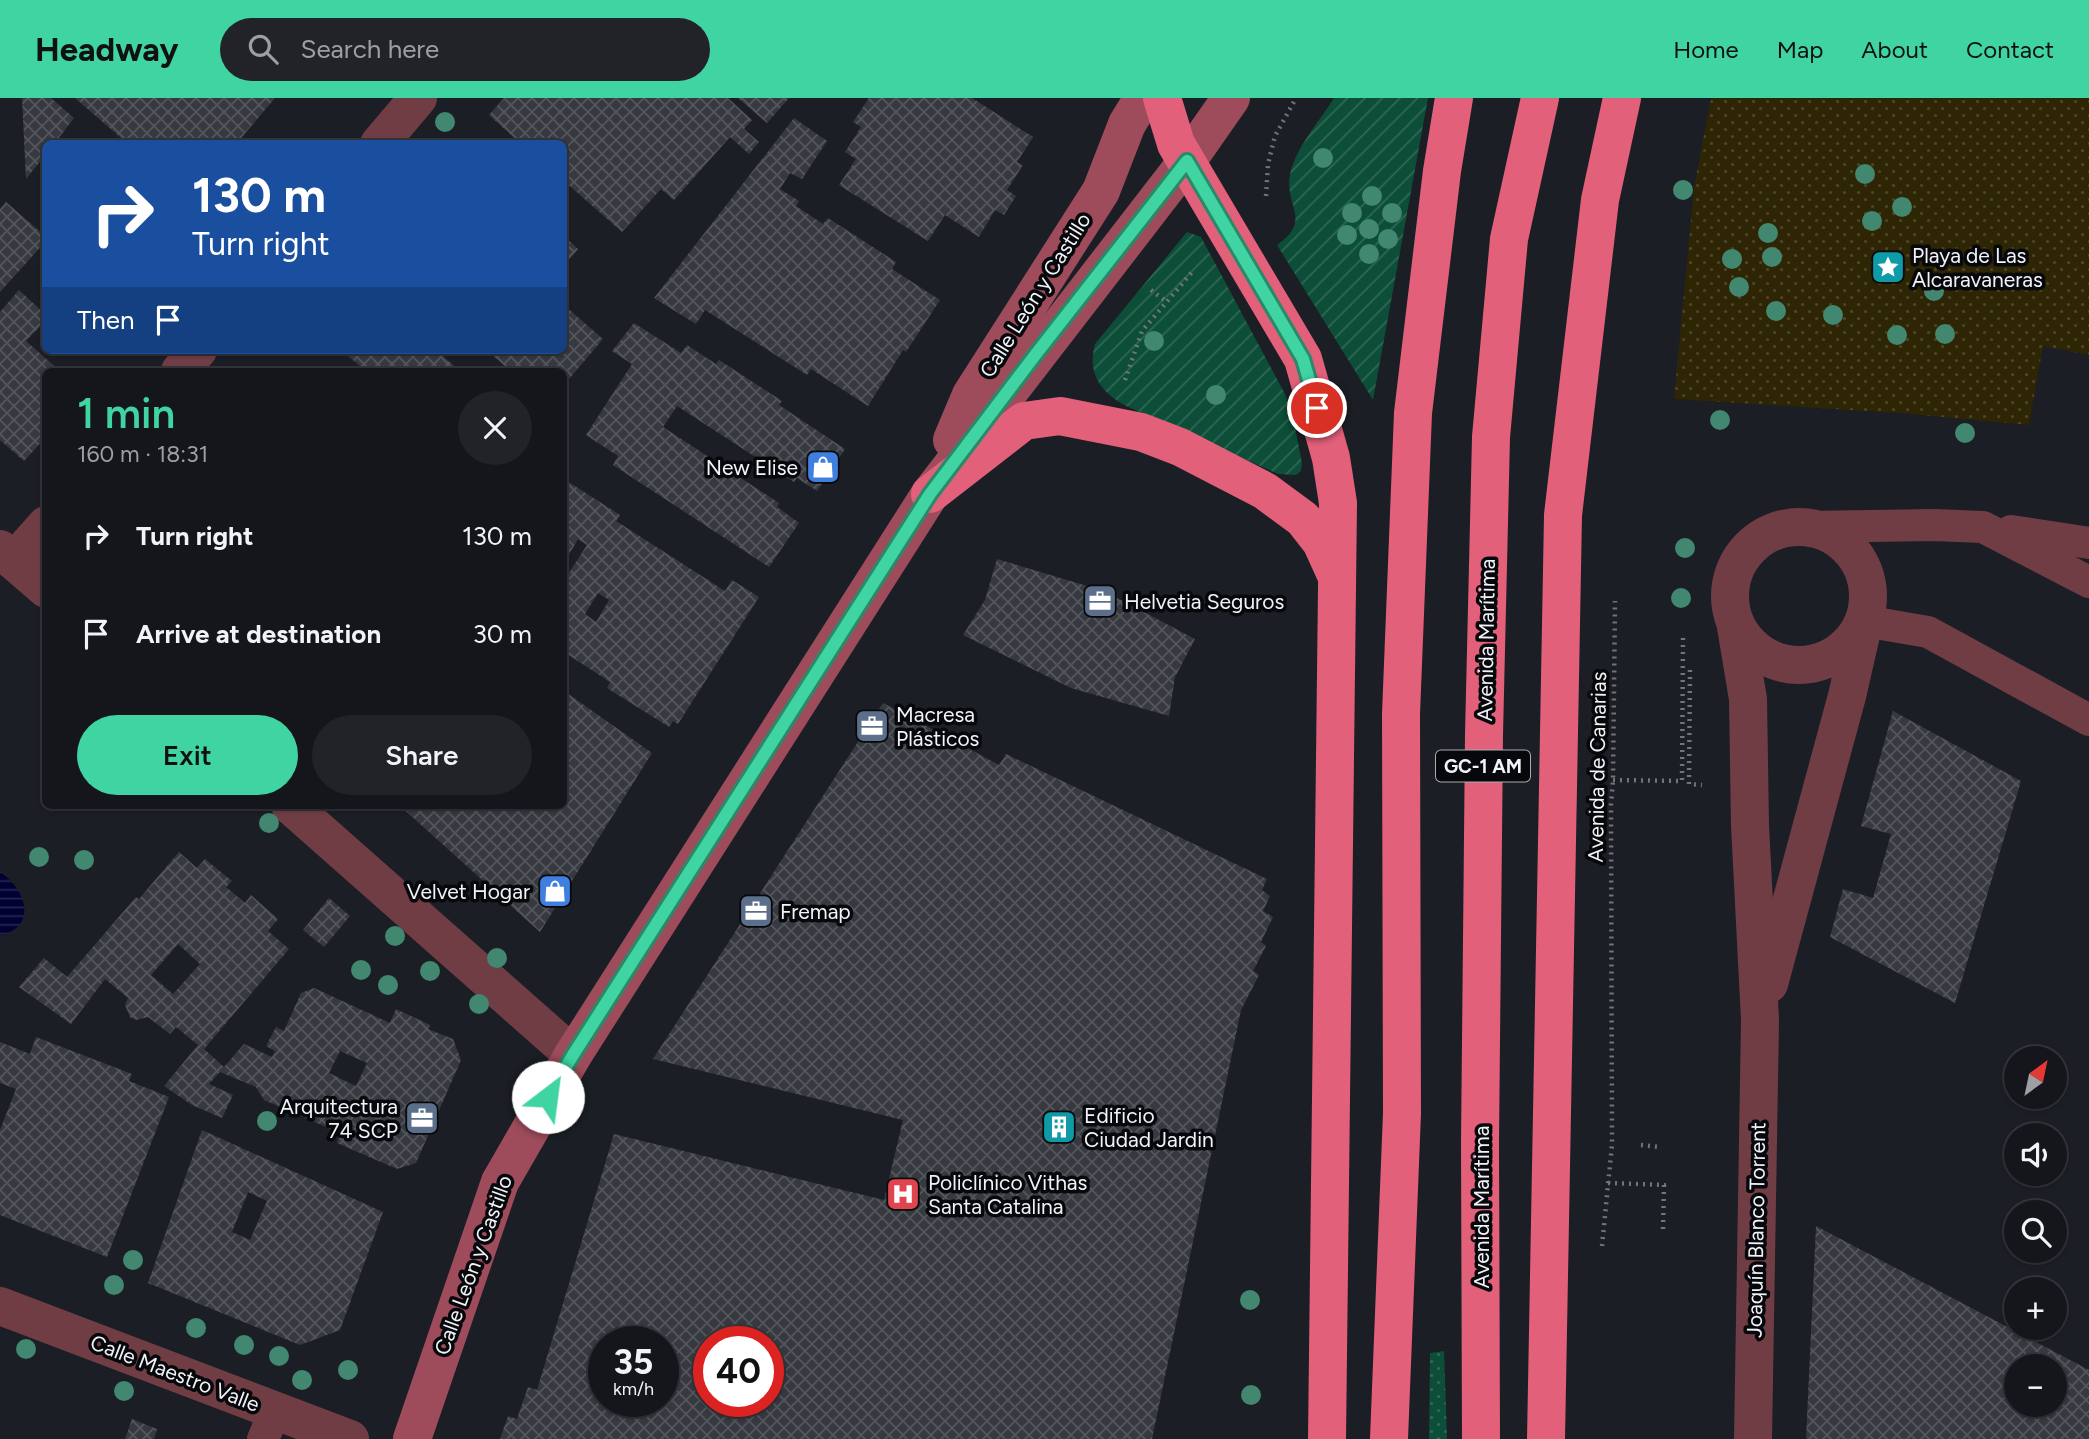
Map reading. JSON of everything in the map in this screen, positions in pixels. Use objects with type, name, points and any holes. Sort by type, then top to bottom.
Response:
[{"type":"highway","points":[[1162,98],[1176,144],[1303,359],[1333,469],[1338,503],[1327,1439]]},
{"type":"highway","points":[[1389,1439],[1402,1113],[1401,715],[1413,426],[1442,171],[1454,98]]},
{"type":"highway","name":"Avenida Marítima","points":[[1481,1439],[1483,762],[1491,437],[1509,239],[1540,98]]},
{"type":"highway","points":[[1546,1439],[1563,514],[1600,200],[1622,98]]},
{"type":"highway","points":[[930,494],[1024,421],[1060,416],[1140,432],[1180,447],[1265,491],[1303,519],[1321,542],[1338,578]]},
{"type":"street","points":[[382,140],[418,98]]},
{"type":"street","name":"Calle León y Castillo","points":[[930,494],[971,395],[1101,191],[1127,124],[1143,98]]},
{"type":"street","name":"Calle León y Castillo","points":[[412,1439],[500,1182],[573,1055],[930,494],[1187,161],[1231,98]]},
{"type":"street","points":[[183,368],[195,354]]},
{"type":"street","points":[[1806,527],[1826,532],[1845,544],[1858,560],[1866,579],[1868,601],[1864,621],[1852,641],[1835,656],[1814,664],[1791,666],[1769,659],[1750,646],[1736,627],[1730,607],[1730,586],[1737,566],[1748,548],[1765,536],[1784,528],[1806,527]]},
{"type":"street","points":[[42,529],[7,555],[42,586]]},
{"type":"street","name":"Joaquín Blanco Torrent","points":[[1760,1020],[1847,696],[1864,621]]},
{"type":"street","name":"Joaquín Blanco Torrent","points":[[1736,627],[1748,698],[1749,788],[1760,1020],[1753,1439]]},
{"type":"street","points":[[295,809],[573,1055]]},
{"type":"street","name":"Calle Maestro Valle","points":[[0,1306],[269,1425],[351,1439]]},
{"type":"lane","points":[[1806,527],[1983,527],[2089,543]]},
{"type":"lane","points":[[1983,527],[2089,582]]},
{"type":"lane","points":[[1864,621],[1928,632],[2089,720]]},
{"type":"path","points":[[1108,426],[1142,331],[1228,229],[1266,202],[1268,164],[1275,136],[1296,98]]},
{"type":"path","name":"Avenida de Canarias","points":[[1602,1249],[1612,1145],[1611,805],[1615,590]]},
{"type":"path","points":[[1613,780],[1682,781],[1683,638],[1690,638]]},
{"type":"path","points":[[1690,665],[1689,784],[1749,788]]},
{"type":"path","points":[[1641,1145],[1660,1147]]},
{"type":"path","points":[[1608,1183],[1664,1185],[1663,1230]]},
{"type":"green space","points":[[1334,98],[1428,98],[1373,400],[1277,245],[1288,236],[1295,220],[1289,186],[1293,165],[1302,145]]},
{"type":"green space","points":[[1187,232],[1201,237],[1285,394],[1292,412],[1302,463],[1301,471],[1296,475],[1278,474],[1124,405],[1108,394],[1094,372],[1095,344]]},
{"type":"green space","points":[[1444,1351],[1447,1439],[1429,1439],[1430,1353]]},
{"type":"sand","name":"Playa de Las Alcaravaneras","points":[[1711,98],[2089,98],[2089,355],[2043,346],[2029,425],[1899,413],[1674,399],[1694,188]]},
{"type":"shaded area","points":[[0,872],[16,887],[24,906],[24,916],[12,931],[0,935]]},
{"type":"building","points":[[22,98],[51,98],[74,118],[57,140],[42,140],[42,159],[26,179]]},
{"type":"building","points":[[75,98],[275,98],[239,140],[123,140]]},
{"type":"building","points":[[504,98],[728,98],[752,120],[744,129],[759,142],[749,154],[730,137],[674,200],[661,189],[622,232],[567,184],[567,140],[517,140],[489,115]]},
{"type":"building","points":[[738,98],[789,98],[767,123]]},
{"type":"building","points":[[869,98],[972,98],[1033,137],[1017,162],[1023,165],[1007,190],[1016,196],[1004,215],[995,210],[979,237],[945,215],[928,241],[839,185],[856,159],[845,152],[861,127],[853,122]]},
{"type":"building","points":[[794,118],[827,141],[802,179],[790,173],[780,189],[799,201],[796,206],[823,224],[828,218],[896,262],[892,269],[940,300],[906,352],[903,350],[868,406],[811,369],[807,375],[705,310],[696,324],[654,298]]},
{"type":"building","points":[[6,202],[42,234],[42,245],[0,292],[0,209]]},
{"type":"building","points":[[567,239],[578,249],[567,262]]},
{"type":"building","points":[[19,290],[42,311],[42,324],[26,341],[57,368],[42,368],[42,441],[24,461],[0,440],[0,312]]},
{"type":"building","points":[[567,308],[603,339],[567,381],[567,368],[507,368],[491,354],[567,354]]},
{"type":"building","points":[[634,323],[681,353],[687,345],[716,364],[719,360],[782,401],[779,405],[845,449],[817,491],[797,478],[794,482],[677,406],[663,427],[779,503],[777,507],[799,523],[769,567],[613,465],[618,456],[586,435],[632,364],[612,351]]},
{"type":"building","points":[[346,354],[441,354],[457,368],[362,368]]},
{"type":"building","points":[[567,481],[620,515],[616,521],[725,591],[732,580],[759,597],[678,724],[673,721],[669,727],[607,688],[610,682],[567,654],[567,576],[587,545],[578,539],[567,558]],"holes":[[[598,593],[609,600],[596,622],[585,614]]]},
{"type":"building","points":[[997,559],[1104,591],[1195,639],[1175,677],[1169,716],[1071,688],[963,635],[985,600]]},
{"type":"building","points":[[567,693],[652,753],[540,932],[403,809],[567,809]]},
{"type":"building","name":"Edificio Ciudad Jardin","points":[[883,703],[999,765],[1006,754],[1267,879],[1262,890],[1270,896],[1263,911],[1273,917],[1261,942],[1266,946],[1253,971],[1259,975],[1241,1010],[1152,1439],[500,1439],[508,1416],[517,1419],[528,1387],[537,1390],[614,1134],[884,1200],[903,1120],[653,1059]]},
{"type":"building","points":[[1893,711],[2021,781],[1955,1003],[1830,937],[1843,889],[1873,898],[1891,834],[1861,826]]},
{"type":"building","points":[[179,852],[197,868],[205,859],[232,881],[226,887],[245,903],[251,895],[278,919],[268,931],[289,949],[204,1049],[224,1067],[244,1044],[272,1057],[275,1051],[266,1046],[276,1027],[284,1031],[301,993],[314,988],[390,1023],[396,1009],[430,1025],[428,1029],[453,1039],[461,1060],[416,1163],[397,1169],[337,1143],[340,1133],[264,1100],[256,1087],[220,1072],[209,1084],[233,1095],[222,1118],[192,1105],[164,1086],[198,1045],[176,1027],[170,1034],[148,1017],[136,1020],[130,1017],[125,1005],[128,998],[105,979],[71,1024],[19,987],[44,958],[67,977],[136,897],[139,899]],"holes":[[[178,944],[200,964],[173,994],[151,975]],[[340,1051],[367,1063],[356,1086],[329,1073]]]},
{"type":"building","points":[[329,898],[350,916],[324,947],[303,930]]},
{"type":"building","points":[[36,1037],[132,1074],[129,1081],[169,1097],[107,1257],[0,1215],[0,1130],[16,1089],[0,1083],[0,1042],[30,1054]]},
{"type":"building","points":[[202,1130],[383,1212],[340,1330],[300,1345],[148,1283]],"holes":[[[248,1192],[267,1201],[250,1240],[232,1232]]]},
{"type":"building","points":[[1816,1226],[2004,1325],[2004,1340],[2032,1340],[2059,1354],[2004,1354],[2004,1417],[2067,1417],[2067,1358],[2089,1370],[2089,1439],[1806,1439]]},
{"type":"building","points":[[132,1419],[157,1429],[154,1439],[125,1439]]},
{"type":"place","name":"Playa de Las Alcaravaneras","points":[[1888,267]]},
{"type":"place","name":"New Elise","points":[[823,467]]},
{"type":"place","name":"Helvetia Seguros","points":[[1100,601]]},
{"type":"place","name":"Macresa Plásticos","points":[[872,726]]},
{"type":"place","name":"Velvet Hogar","points":[[555,891]]},
{"type":"place","name":"Fremap","points":[[756,911]]},
{"type":"place","name":"Arquitectura 74 SCP","points":[[422,1118]]},
{"type":"place","name":"Edificio Ciudad Jardin","points":[[1059,1127]]},
{"type":"place","name":"Policlínico Vithas Santa Catalina","points":[[903,1194]]},
{"type":"route","points":[[548,1097],[930,494],[1187,161],[1303,359],[1317,408]]}]
